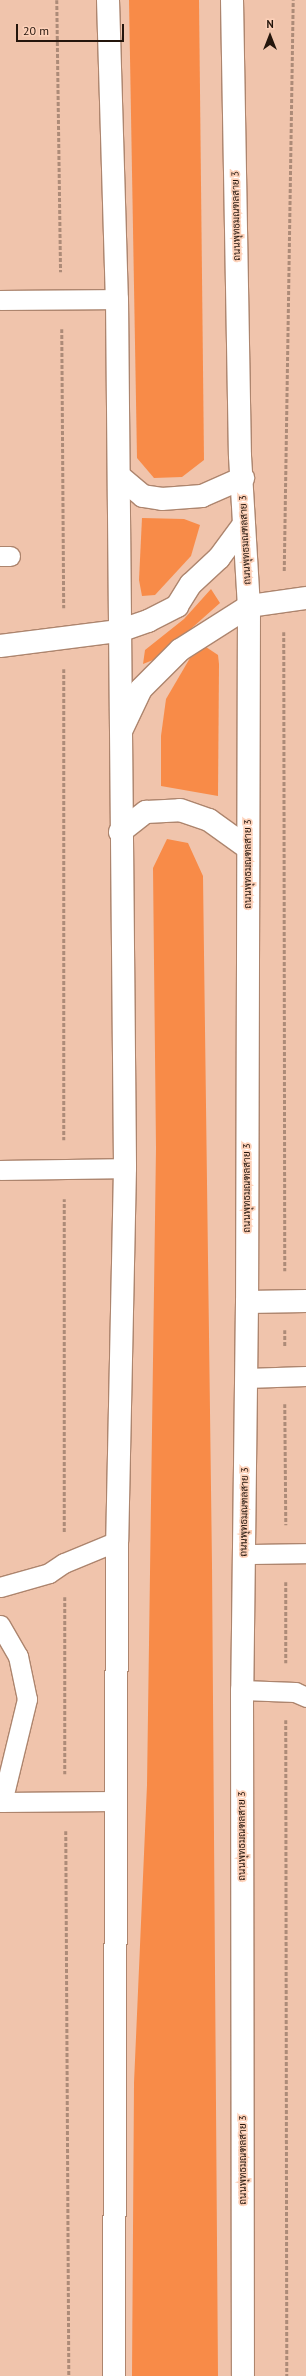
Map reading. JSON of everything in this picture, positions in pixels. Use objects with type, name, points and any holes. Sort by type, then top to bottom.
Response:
[{"type":"main road","points":[[108,0],[117,299],[119,735],[125,1168],[117,1541],[114,2376]]},
{"type":"main road","name":"ถนนพุทธมณฑลสาย 3","points":[[232,0],[240,456],[243,478],[248,606],[247,1302],[242,1690],[243,2376]]},
{"type":"main road","points":[[119,476],[143,496],[162,499],[202,496],[243,478]]},
{"type":"main road","points":[[0,646],[119,631],[148,621],[177,606],[191,584],[219,558],[244,524]]},
{"type":"main road","points":[[119,735],[141,689],[180,650],[248,606],[306,598]]},
{"type":"main road","points":[[120,832],[146,812],[180,810],[209,820],[248,848]]},
{"type":"main road","points":[[247,1302],[296,1301]]},
{"type":"lane","points":[[0,300],[117,299]]},
{"type":"lane","points":[[0,1170],[125,1168]]},
{"type":"lane","points":[[246,1378],[306,1376]]},
{"type":"lane","points":[[0,1587],[49,1573],[64,1563],[117,1541]]},
{"type":"lane","points":[[244,1554],[286,1552],[306,1553]]},
{"type":"lane","points":[[0,1625],[18,1656],[27,1698],[1,1802],[116,1801]]},
{"type":"lane","points":[[242,1690],[286,1691],[306,1697]]},
{"type":"path","points":[[284,570],[293,0]]},
{"type":"path","points":[[284,633],[296,1301],[285,1377],[287,2376]]},
{"type":"shaded area","points":[[129,0],[199,0],[204,460],[182,477],[154,478],[137,458]]},
{"type":"shaded area","points":[[142,518],[184,519],[200,525],[191,556],[155,595],[142,596],[139,580]]},
{"type":"shaded area","points":[[211,589],[220,603],[158,658],[143,664],[145,650],[184,619]]},
{"type":"shaded area","points":[[206,647],[218,655],[219,664],[218,796],[161,786],[161,736],[166,699],[190,658]]},
{"type":"shaded area","points":[[167,839],[188,843],[203,876],[212,1564],[218,2376],[132,2376],[134,2083],[147,1785],[156,1148],[153,868]]}]
